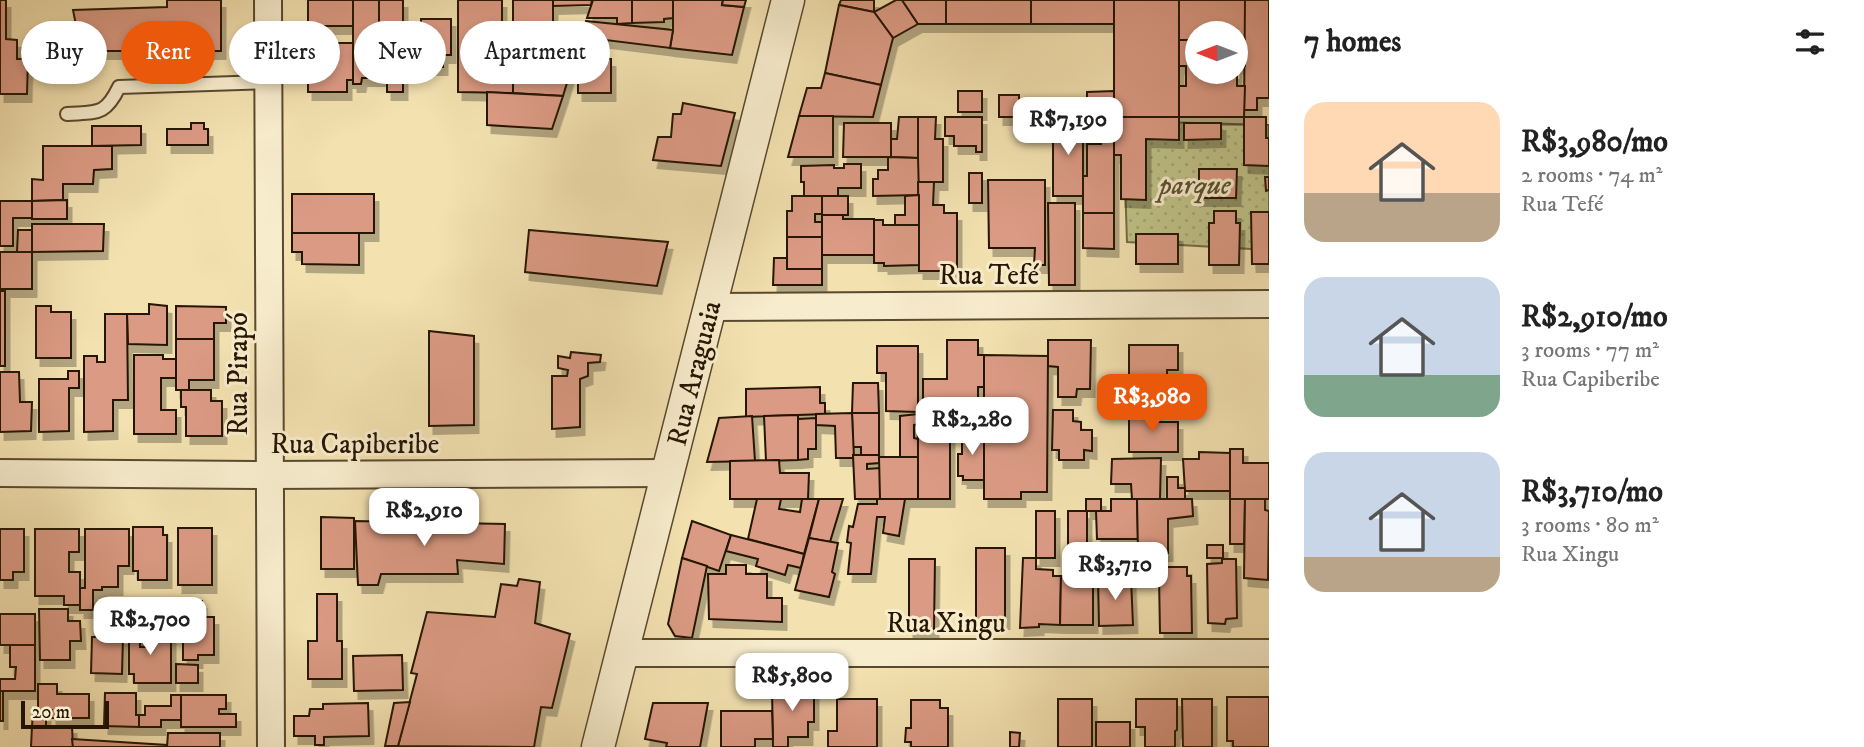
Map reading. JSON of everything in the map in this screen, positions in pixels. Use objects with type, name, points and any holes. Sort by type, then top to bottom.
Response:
[{"type":"street","name":"Rua Pirapó","points":[[268,0],[268,21]]},
{"type":"street","name":"Rua Araguaia","points":[[598,747],[788,0]]},
{"type":"street","name":"Rua Pirapó","points":[[267,84],[271,747]]},
{"type":"street","name":"Rua Tefé","points":[[710,307],[1269,304]]},
{"type":"street","name":"Rua Capiberibe","points":[[0,473],[668,473]]},
{"type":"street","name":"Rua Xingu","points":[[622,653],[1269,653]]},
{"type":"lane","points":[[67,114],[95,113],[106,108],[113,101],[119,87],[229,83]]},
{"type":"green space","name":"parque","points":[[1123,121],[1269,125],[1269,250],[1127,242]]},
{"type":"building","points":[[0,0],[6,0],[6,39],[17,40],[17,59],[21,59],[21,84],[27,84],[27,94],[0,94]]},
{"type":"building","points":[[167,0],[221,0],[221,51],[215,51],[215,21],[121,21],[121,51],[107,51],[107,21],[75,21],[73,10],[167,7]]},
{"type":"building","points":[[308,0],[353,0],[353,26],[340,26],[340,21],[308,21]]},
{"type":"building","points":[[353,0],[379,0],[379,21],[354,21],[353,84]]},
{"type":"building","points":[[379,0],[403,0],[403,21],[379,21]]},
{"type":"building","points":[[458,0],[502,0],[502,21],[460,21],[460,84],[513,84],[513,93],[458,92]]},
{"type":"building","points":[[513,0],[553,0],[553,21],[513,21]]},
{"type":"building","points":[[553,0],[592,0],[591,5],[553,6]]},
{"type":"building","points":[[593,0],[632,0],[632,23],[617,24],[617,18],[587,18]]},
{"type":"building","points":[[632,0],[673,0],[673,18],[664,19],[664,22],[632,23]]},
{"type":"building","points":[[673,0],[723,0],[722,5],[744,7],[732,55],[670,48]]},
{"type":"building","points":[[723,0],[746,0],[744,7],[722,5]]},
{"type":"building","points":[[841,0],[874,0],[874,12],[839,5]]},
{"type":"building","points":[[896,0],[902,0],[918,24],[893,38],[874,12]]},
{"type":"building","points":[[902,0],[946,0],[946,24],[918,24]]},
{"type":"building","points":[[946,0],[1031,0],[1031,24],[946,24]]},
{"type":"building","points":[[1031,0],[1114,0],[1114,24],[1031,24]]},
{"type":"building","points":[[1114,0],[1179,0],[1179,117],[1114,117]]},
{"type":"building","points":[[1179,0],[1245,0],[1245,21],[1185,21],[1185,40],[1179,40]]},
{"type":"building","points":[[1245,0],[1269,0],[1269,98],[1257,98],[1257,110],[1244,110],[1244,84],[1248,84],[1248,21],[1245,21]]},
{"type":"building","points":[[839,5],[874,12],[893,38],[881,85],[825,73]]},
{"type":"building","points":[[451,19],[451,55],[446,55],[446,21],[421,21]]},
{"type":"building","points":[[610,23],[673,30],[670,48],[610,41]]},
{"type":"building","points":[[1179,40],[1185,40],[1185,66],[1179,66]]},
{"type":"building","points":[[340,43],[353,43],[353,80],[347,80],[347,92],[308,92],[308,84],[340,84]]},
{"type":"building","points":[[611,59],[611,93],[578,93],[578,84],[610,84]]},
{"type":"building","points":[[825,73],[881,85],[873,117],[799,116],[807,88],[821,88]]},
{"type":"building","points":[[387,84],[403,84],[403,92],[387,92]]},
{"type":"building","points":[[513,84],[567,84],[563,96],[513,93]]},
{"type":"building","points":[[1179,86],[1245,86],[1244,117],[1179,117]]},
{"type":"building","points":[[958,91],[982,91],[982,112],[958,112]]},
{"type":"building","points":[[1114,91],[1114,117],[1087,117],[1087,92]]},
{"type":"building","points":[[487,92],[563,96],[552,129],[487,125]]},
{"type":"building","points":[[999,95],[1019,95],[1019,117],[999,117]]},
{"type":"building","points":[[683,103],[735,113],[721,166],[653,160],[658,137],[671,137],[673,114],[681,114]]},
{"type":"building","points":[[799,116],[833,116],[833,157],[788,157]]},
{"type":"building","points":[[899,117],[918,117],[918,158],[891,157],[891,139],[897,139]]},
{"type":"building","points":[[918,117],[936,117],[935,139],[943,139],[943,182],[918,182]]},
{"type":"building","points":[[945,117],[982,117],[982,152],[976,152],[976,146],[954,146],[954,136],[945,136]]},
{"type":"building","points":[[1059,117],[1083,117],[1083,196],[1053,196],[1053,127],[1059,127]]},
{"type":"building","points":[[1083,117],[1114,117],[1114,136],[1083,136]]},
{"type":"building","points":[[1114,117],[1179,117],[1179,140],[1146,139],[1146,200],[1121,199],[1121,155],[1114,155]]},
{"type":"building","points":[[1244,117],[1266,117],[1269,166],[1244,165]]},
{"type":"building","points":[[191,123],[204,123],[204,129],[208,129],[208,145],[167,145],[167,129],[191,129]]},
{"type":"building","points":[[844,123],[891,123],[891,157],[843,157]]},
{"type":"building","points":[[1184,123],[1221,123],[1221,139],[1184,140]]},
{"type":"building","points":[[92,126],[141,126],[141,145],[92,146]]},
{"type":"building","points":[[1101,136],[1114,136],[1114,213],[1083,213],[1083,176],[1087,176],[1087,144],[1101,144]]},
{"type":"building","points":[[43,146],[112,146],[112,169],[94,170],[93,184],[63,184],[63,200],[32,201],[32,179],[43,180]]},
{"type":"building","points":[[888,157],[918,158],[919,195],[873,196],[873,179],[878,179],[878,170],[888,170]]},
{"type":"building","points":[[844,164],[861,164],[861,188],[838,188],[838,196],[804,196],[801,166],[834,165],[834,168],[844,168]]},
{"type":"building","points":[[1199,169],[1237,169],[1236,198],[1199,198]]},
{"type":"building","points":[[969,173],[982,173],[982,203],[969,203]]},
{"type":"building","points":[[1265,177],[1269,177],[1269,190],[1266,191]]},
{"type":"building","points":[[988,180],[1045,180],[1045,265],[1034,265],[1035,248],[989,248]]},
{"type":"building","points":[[918,182],[934,182],[933,205],[944,205],[944,213],[957,213],[957,271],[919,271]]},
{"type":"building","points":[[292,194],[374,194],[374,233],[292,233]]},
{"type":"building","points":[[919,195],[919,225],[895,225],[895,215],[905,215],[905,196]]},
{"type":"building","points":[[792,196],[822,196],[822,214],[815,214],[815,222],[822,222],[822,237],[787,237],[787,211],[792,211]]},
{"type":"building","points":[[822,196],[848,196],[848,215],[822,215]]},
{"type":"building","points":[[67,200],[67,219],[32,219],[32,201]]},
{"type":"building","points":[[0,201],[32,201],[32,218],[13,218],[13,246],[0,246]]},
{"type":"building","points":[[1048,203],[1075,203],[1075,285],[1049,285]]},
{"type":"building","points":[[1214,211],[1236,211],[1236,223],[1240,223],[1239,265],[1209,265],[1209,223],[1214,223]]},
{"type":"building","points":[[1251,212],[1269,212],[1269,264],[1252,264]]},
{"type":"building","points":[[1083,213],[1114,213],[1114,249],[1083,248]]},
{"type":"building","points":[[822,215],[843,215],[843,219],[874,219],[874,255],[822,255]]},
{"type":"building","points":[[874,220],[883,220],[883,225],[919,225],[919,265],[884,266],[884,263],[874,263]]},
{"type":"building","points":[[32,224],[104,224],[103,251],[32,252]]},
{"type":"building","points":[[18,230],[32,230],[32,252],[17,252]]},
{"type":"building","points":[[529,230],[668,242],[657,286],[525,272]]},
{"type":"building","points":[[292,233],[359,233],[359,265],[302,264],[302,252],[292,252]]},
{"type":"building","points":[[1136,234],[1178,234],[1178,264],[1136,264]]},
{"type":"building","points":[[787,237],[822,237],[822,269],[787,269]]},
{"type":"building","points":[[0,252],[32,252],[32,289],[0,289]]},
{"type":"building","points":[[774,258],[787,258],[787,269],[822,269],[822,285],[773,285]]},
{"type":"building","points":[[0,291],[5,291],[5,366],[0,366]]},
{"type":"building","points":[[149,304],[167,306],[167,345],[128,344],[127,314],[149,314]]},
{"type":"building","points":[[36,306],[51,306],[51,312],[71,312],[71,358],[36,358]]},
{"type":"building","points":[[176,306],[226,307],[226,323],[214,323],[214,339],[176,339]]},
{"type":"building","points":[[105,314],[127,314],[128,400],[113,400],[113,431],[84,432],[84,356],[97,356],[97,362],[105,362]]},
{"type":"building","points":[[429,331],[474,336],[474,425],[429,426]]},
{"type":"building","points":[[176,339],[214,339],[214,380],[189,380],[189,390],[176,390]]},
{"type":"building","points":[[947,340],[978,340],[978,355],[984,355],[984,387],[978,387],[978,411],[955,411],[955,417],[923,417],[923,379],[947,379]]},
{"type":"building","points":[[1048,340],[1091,340],[1090,389],[1077,389],[1076,397],[1058,397],[1058,367],[1048,366]]},
{"type":"building","points":[[1129,345],[1178,345],[1178,370],[1167,370],[1167,402],[1155,402],[1155,412],[1129,412]]},
{"type":"building","points":[[877,346],[918,346],[918,412],[886,411],[886,373],[877,373]]},
{"type":"building","points":[[571,352],[601,355],[600,362],[588,363],[588,376],[580,379],[580,427],[552,429],[552,376],[567,376],[568,370],[558,368],[558,356],[570,358]]},
{"type":"building","points":[[134,355],[163,355],[163,359],[176,359],[176,378],[161,378],[161,410],[176,410],[176,434],[134,434]]},
{"type":"building","points":[[984,355],[1048,356],[1047,492],[1021,492],[1021,499],[984,499]]},
{"type":"building","points":[[68,371],[79,371],[79,388],[69,388],[69,431],[39,432],[39,379],[68,379]]},
{"type":"building","points":[[0,372],[19,372],[20,402],[32,402],[31,431],[0,432]]},
{"type":"building","points":[[853,383],[878,383],[879,413],[852,413]]},
{"type":"building","points":[[820,387],[820,403],[825,403],[825,414],[746,417],[746,389]]},
{"type":"building","points":[[181,390],[211,390],[211,401],[222,401],[222,436],[186,436],[186,407],[181,407]]},
{"type":"building","points":[[1053,410],[1073,410],[1073,421],[1081,422],[1081,430],[1092,430],[1092,451],[1084,450],[1084,460],[1059,460],[1059,450],[1052,450]]},
{"type":"building","points":[[1129,412],[1155,412],[1155,422],[1178,422],[1178,452],[1129,452]]},
{"type":"building","points":[[852,413],[879,413],[879,455],[861,455],[861,447],[853,447]]},
{"type":"building","points":[[852,413],[854,458],[836,458],[835,426],[816,425],[816,414]]},
{"type":"building","points":[[918,414],[918,424],[914,425],[914,438],[918,439],[918,457],[900,457],[900,416]]},
{"type":"building","points":[[798,415],[798,460],[766,461],[764,416]]},
{"type":"building","points":[[752,416],[755,461],[707,462],[719,418]]},
{"type":"building","points":[[816,418],[816,449],[808,449],[808,459],[798,460],[798,419]]},
{"type":"building","points":[[962,432],[984,432],[984,480],[963,480],[963,476],[958,476]]},
{"type":"building","points":[[918,435],[950,435],[950,499],[918,499]]},
{"type":"building","points":[[1230,449],[1243,449],[1243,463],[1269,463],[1269,499],[1230,499]]},
{"type":"building","points":[[1199,452],[1230,453],[1230,491],[1185,491],[1183,459],[1199,459]]},
{"type":"building","points":[[853,455],[879,455],[880,463],[867,464],[867,469],[880,468],[880,499],[855,499]]},
{"type":"building","points":[[879,457],[918,457],[918,499],[880,499]]},
{"type":"building","points":[[1161,458],[1160,499],[1132,499],[1131,484],[1111,484],[1112,459]]},
{"type":"building","points":[[779,460],[780,473],[809,473],[808,499],[730,499],[730,461]]},
{"type":"building","points":[[1167,477],[1178,477],[1178,488],[1185,488],[1185,499],[1167,499]]},
{"type":"building","points":[[757,499],[781,499],[779,509],[800,512],[802,499],[819,499],[804,554],[748,539]]},
{"type":"building","points":[[819,499],[843,499],[830,542],[809,538]]},
{"type":"building","points":[[877,499],[905,499],[899,536],[883,533],[885,517],[877,517],[871,574],[848,574],[851,543],[847,542],[849,526],[853,527],[858,504],[877,504]]},
{"type":"building","points":[[1086,499],[1101,499],[1101,511],[1086,511]]},
{"type":"building","points":[[1111,499],[1137,499],[1138,539],[1097,539],[1096,511],[1111,511]]},
{"type":"building","points":[[1137,499],[1192,499],[1193,516],[1168,519],[1168,553],[1138,553]]},
{"type":"building","points":[[1230,499],[1245,499],[1244,544],[1230,544]]},
{"type":"building","points":[[1245,499],[1265,499],[1265,510],[1269,511],[1268,580],[1244,578]]},
{"type":"building","points":[[1036,511],[1055,511],[1055,558],[1036,558]]},
{"type":"building","points":[[1068,511],[1087,511],[1087,558],[1068,558]]},
{"type":"building","points":[[321,517],[354,518],[354,569],[321,569]]},
{"type":"building","points":[[355,521],[505,524],[504,564],[457,560],[458,574],[381,574],[378,585],[358,585]]},
{"type":"building","points":[[692,521],[731,535],[719,571],[682,558]]},
{"type":"building","points":[[133,527],[163,527],[163,535],[167,535],[167,580],[138,580],[138,571],[133,571]]},
{"type":"building","points":[[178,528],[212,528],[212,585],[178,585]]},
{"type":"building","points":[[0,529],[24,529],[24,572],[13,572],[13,580],[0,580]]},
{"type":"building","points":[[35,529],[79,529],[79,552],[69,552],[69,572],[80,572],[80,605],[64,605],[64,596],[35,596]]},
{"type":"building","points":[[85,529],[129,529],[129,566],[118,566],[118,587],[93,590],[93,610],[80,610],[80,588],[85,588]]},
{"type":"building","points":[[731,535],[804,554],[801,568],[788,565],[785,575],[756,566],[758,559],[726,551]]},
{"type":"building","points":[[809,538],[838,543],[832,572],[835,574],[829,597],[795,590]]},
{"type":"building","points":[[1207,545],[1223,545],[1223,558],[1207,558]]},
{"type":"building","points":[[976,548],[1005,548],[1005,621],[976,621]]},
{"type":"building","points":[[682,558],[707,566],[692,638],[675,636],[668,624]]},
{"type":"building","points":[[1023,558],[1036,558],[1036,569],[1053,570],[1053,576],[1061,576],[1060,625],[1039,624],[1039,627],[1020,628]]},
{"type":"building","points":[[909,559],[935,559],[934,629],[909,629]]},
{"type":"building","points":[[1222,559],[1236,559],[1237,618],[1226,619],[1225,624],[1208,623],[1207,564],[1222,563]]},
{"type":"building","points":[[726,565],[746,565],[746,574],[767,574],[767,598],[782,598],[782,622],[709,619],[708,574],[726,574]]},
{"type":"building","points":[[1166,567],[1187,567],[1187,576],[1191,576],[1192,633],[1160,633],[1159,576],[1166,576]]},
{"type":"building","points":[[1061,576],[1093,576],[1093,625],[1060,625]]},
{"type":"building","points":[[1131,578],[1133,625],[1099,626],[1098,579]]},
{"type":"building","points":[[519,579],[540,582],[535,623],[570,634],[552,708],[541,707],[534,747],[398,746],[417,674],[411,673],[427,612],[495,617],[501,584],[517,586]]},
{"type":"building","points":[[317,594],[337,594],[337,641],[342,641],[342,679],[308,679],[308,641],[317,641]]},
{"type":"building","points":[[129,598],[150,598],[150,625],[129,625]]},
{"type":"building","points":[[175,601],[202,601],[202,617],[214,617],[214,655],[198,655],[198,660],[183,660],[183,621],[176,621]]},
{"type":"building","points":[[39,609],[68,609],[68,621],[80,621],[81,641],[70,641],[70,660],[40,660]]},
{"type":"building","points":[[0,614],[35,614],[35,645],[0,645]]},
{"type":"building","points":[[129,625],[140,625],[140,647],[147,647],[147,633],[171,633],[171,683],[134,683],[134,674],[129,674]]},
{"type":"building","points":[[92,637],[123,637],[122,674],[91,673]]},
{"type":"building","points":[[10,645],[35,645],[35,691],[0,691],[0,679],[15,679],[16,667],[10,667]]},
{"type":"building","points":[[402,655],[403,690],[354,691],[353,656]]},
{"type":"building","points":[[176,664],[198,665],[198,683],[176,683]]},
{"type":"building","points":[[38,684],[57,684],[57,694],[89,694],[89,718],[52,718],[52,710],[38,710]]},
{"type":"building","points":[[772,687],[814,687],[814,722],[808,722],[808,737],[788,737],[788,747],[773,747]]},
{"type":"building","points":[[0,691],[3,691],[3,721],[0,721]]},
{"type":"building","points":[[105,693],[136,693],[139,727],[104,726]]},
{"type":"building","points":[[171,695],[181,695],[181,720],[161,720],[161,727],[139,727],[139,715],[145,715],[145,706],[171,706]]},
{"type":"building","points":[[181,695],[226,695],[226,709],[219,709],[219,714],[236,714],[236,727],[181,727]]},
{"type":"building","points":[[1227,697],[1269,697],[1269,747],[1233,747],[1233,741],[1227,741]]},
{"type":"building","points":[[837,699],[877,699],[877,747],[828,747],[828,731],[837,731]]},
{"type":"building","points":[[1058,699],[1092,699],[1092,747],[1058,747]]},
{"type":"building","points":[[1136,699],[1177,699],[1175,747],[1145,747],[1145,727],[1136,727]]},
{"type":"building","points":[[1182,699],[1212,699],[1212,747],[1183,747]]},
{"type":"building","points":[[911,700],[940,700],[940,708],[948,708],[948,747],[911,747],[911,742],[905,742],[906,728],[911,728]]},
{"type":"building","points":[[410,702],[398,746],[385,746],[394,703]]},
{"type":"building","points":[[368,703],[369,736],[324,737],[324,745],[315,745],[315,736],[294,736],[294,716],[309,716],[310,709],[323,709],[323,704]]},
{"type":"building","points":[[653,703],[708,703],[700,747],[666,747],[667,743],[645,739]]},
{"type":"building","points":[[721,711],[772,711],[773,739],[755,739],[755,747],[721,747]]},
{"type":"building","points":[[33,714],[46,714],[46,726],[32,726]]},
{"type":"building","points":[[1096,722],[1130,722],[1130,747],[1096,747]]},
{"type":"building","points":[[32,726],[72,726],[73,747],[31,747]]},
{"type":"building","points":[[1010,732],[1020,733],[1019,747],[1010,747]]},
{"type":"building","points":[[168,733],[220,733],[220,747],[167,747]]},
{"type":"building","points":[[72,739],[167,745],[167,747],[73,747]]}]
